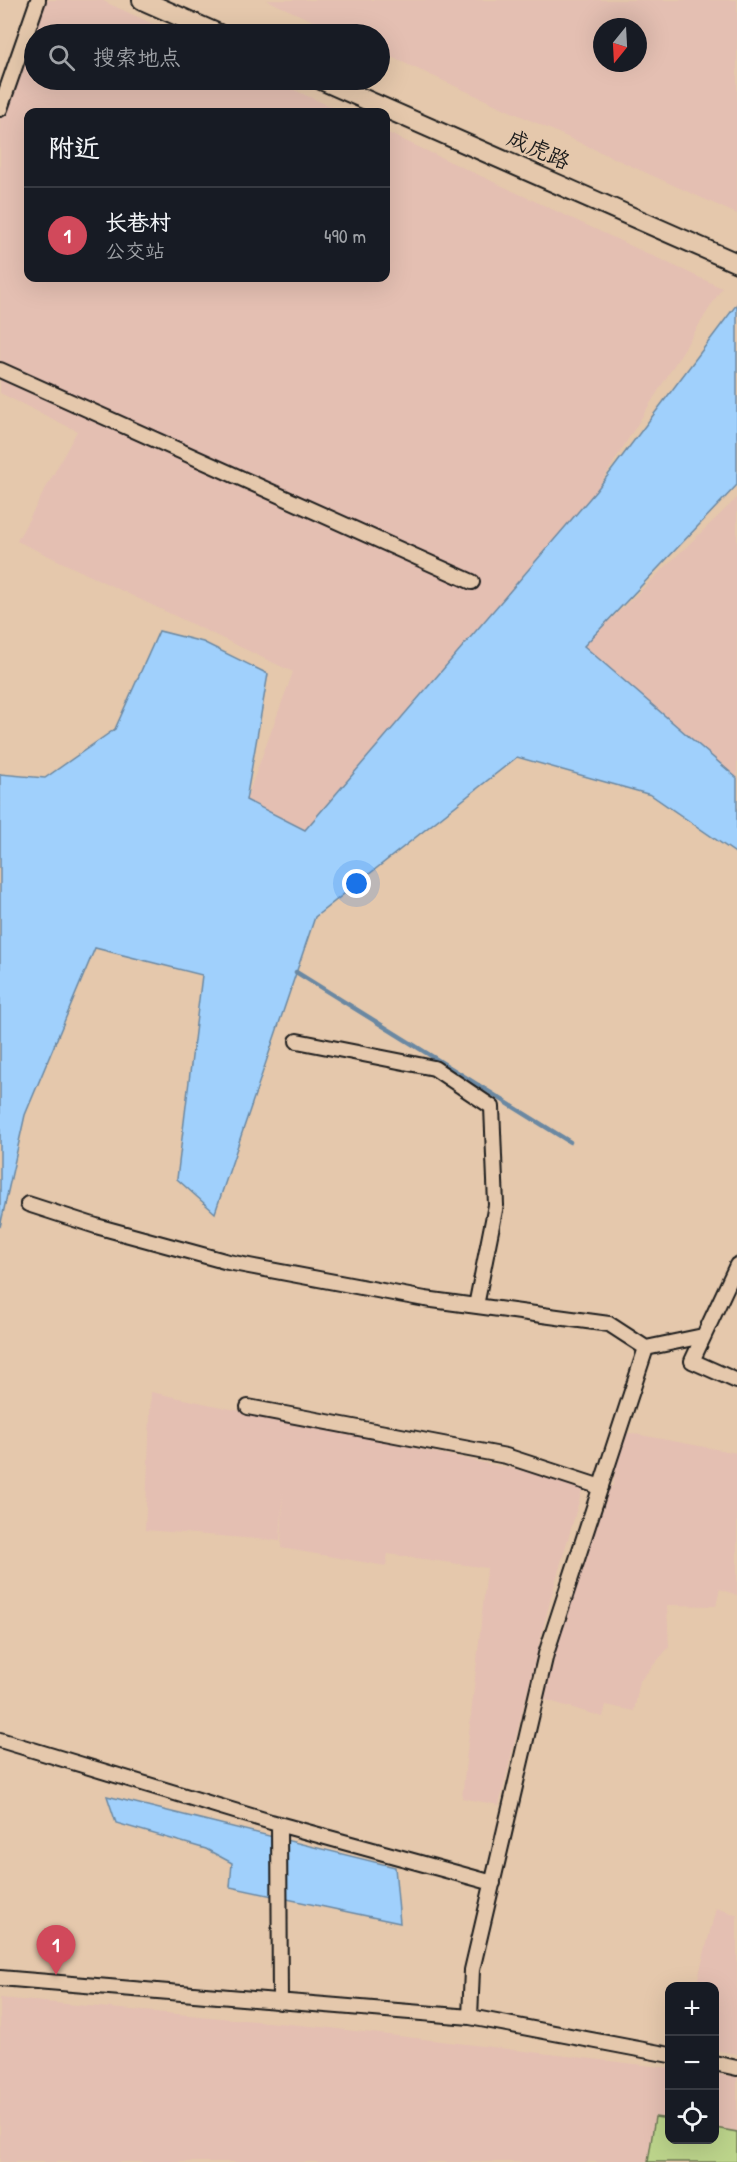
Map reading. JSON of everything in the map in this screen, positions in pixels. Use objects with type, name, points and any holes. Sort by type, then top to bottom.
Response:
[{"type":"street","points":[[30,24],[38,0]]},
{"type":"street","points":[[142,0],[196,24]]},
{"type":"street","points":[[0,109],[24,40]]},
{"type":"street","name":"成虎路","points":[[344,90],[385,108]]},
{"type":"street","name":"成虎路","points":[[390,110],[737,263]]},
{"type":"street","points":[[0,370],[472,582]]},
{"type":"street","points":[[297,1041],[434,1068],[492,1107],[496,1205],[476,1306]]},
{"type":"street","points":[[28,1204],[96,1226],[228,1262],[425,1299],[609,1324],[646,1348],[703,1336]]},
{"type":"street","points":[[737,1265],[692,1361],[737,1382]]},
{"type":"street","points":[[470,2017],[472,1970],[546,1654],[646,1348]]},
{"type":"street","points":[[248,1407],[506,1456],[601,1487]]},
{"type":"street","points":[[0,1740],[279,1824],[493,1883]]},
{"type":"street","points":[[279,1824],[280,2002]]},
{"type":"street","points":[[0,1978],[470,2017],[665,2054]]},
{"type":"street","points":[[719,2064],[737,2068]]},
{"type":"shaded area","points":[[42,0],[101,0],[153,24],[33,24]]},
{"type":"shaded area","points":[[266,0],[737,0],[737,214],[390,57],[390,24],[320,24]]},
{"type":"shaded area","points":[[24,50],[24,90],[294,90],[334,108],[24,108],[24,282],[390,282],[390,134],[722,288],[596,491],[305,830],[246,800],[293,672],[17,541],[77,431],[0,393],[0,117]]},
{"type":"shaded area","points":[[737,498],[737,778],[583,646]]},
{"type":"shaded area","points":[[151,1392],[584,1484],[551,1597],[499,1805],[462,1798],[487,1568],[388,1554],[386,1566],[281,1548],[283,1493],[280,1541],[145,1530]]},
{"type":"shaded area","points":[[619,1431],[737,1453],[737,1595],[720,1589],[716,1606],[667,1605],[669,1647],[640,1681],[634,1711],[606,1705],[603,1717],[536,1697],[601,1487],[613,1486]]},
{"type":"shaded area","points":[[716,1908],[737,1915],[737,2054],[719,2051],[719,1982],[697,1982]]},
{"type":"shaded area","points":[[0,1998],[321,2027],[665,2068],[665,2118],[655,2117],[648,2162],[0,2162]]},
{"type":"shaded area","points":[[719,2075],[737,2077],[737,2132],[719,2129]]},
{"type":"green space","points":[[655,2117],[665,2118],[665,2144],[719,2144],[719,2129],[737,2132],[737,2162],[648,2162]]},
{"type":"water","points":[[737,304],[737,485],[584,646],[737,778],[737,854],[651,795],[517,757],[315,917],[215,1213],[177,1179],[202,975],[95,948],[25,1115],[0,1227],[0,774],[45,778],[115,729],[159,631],[203,642],[268,674],[246,800],[305,830],[596,491]]},
{"type":"water","points":[[107,1796],[395,1867],[400,1923],[230,1887],[232,1863],[206,1849],[116,1823]]},
{"type":"waterway","points":[[296,972],[570,1142]]},
{"type":"place","name":"长巷村","points":[[56,1975]]}]
